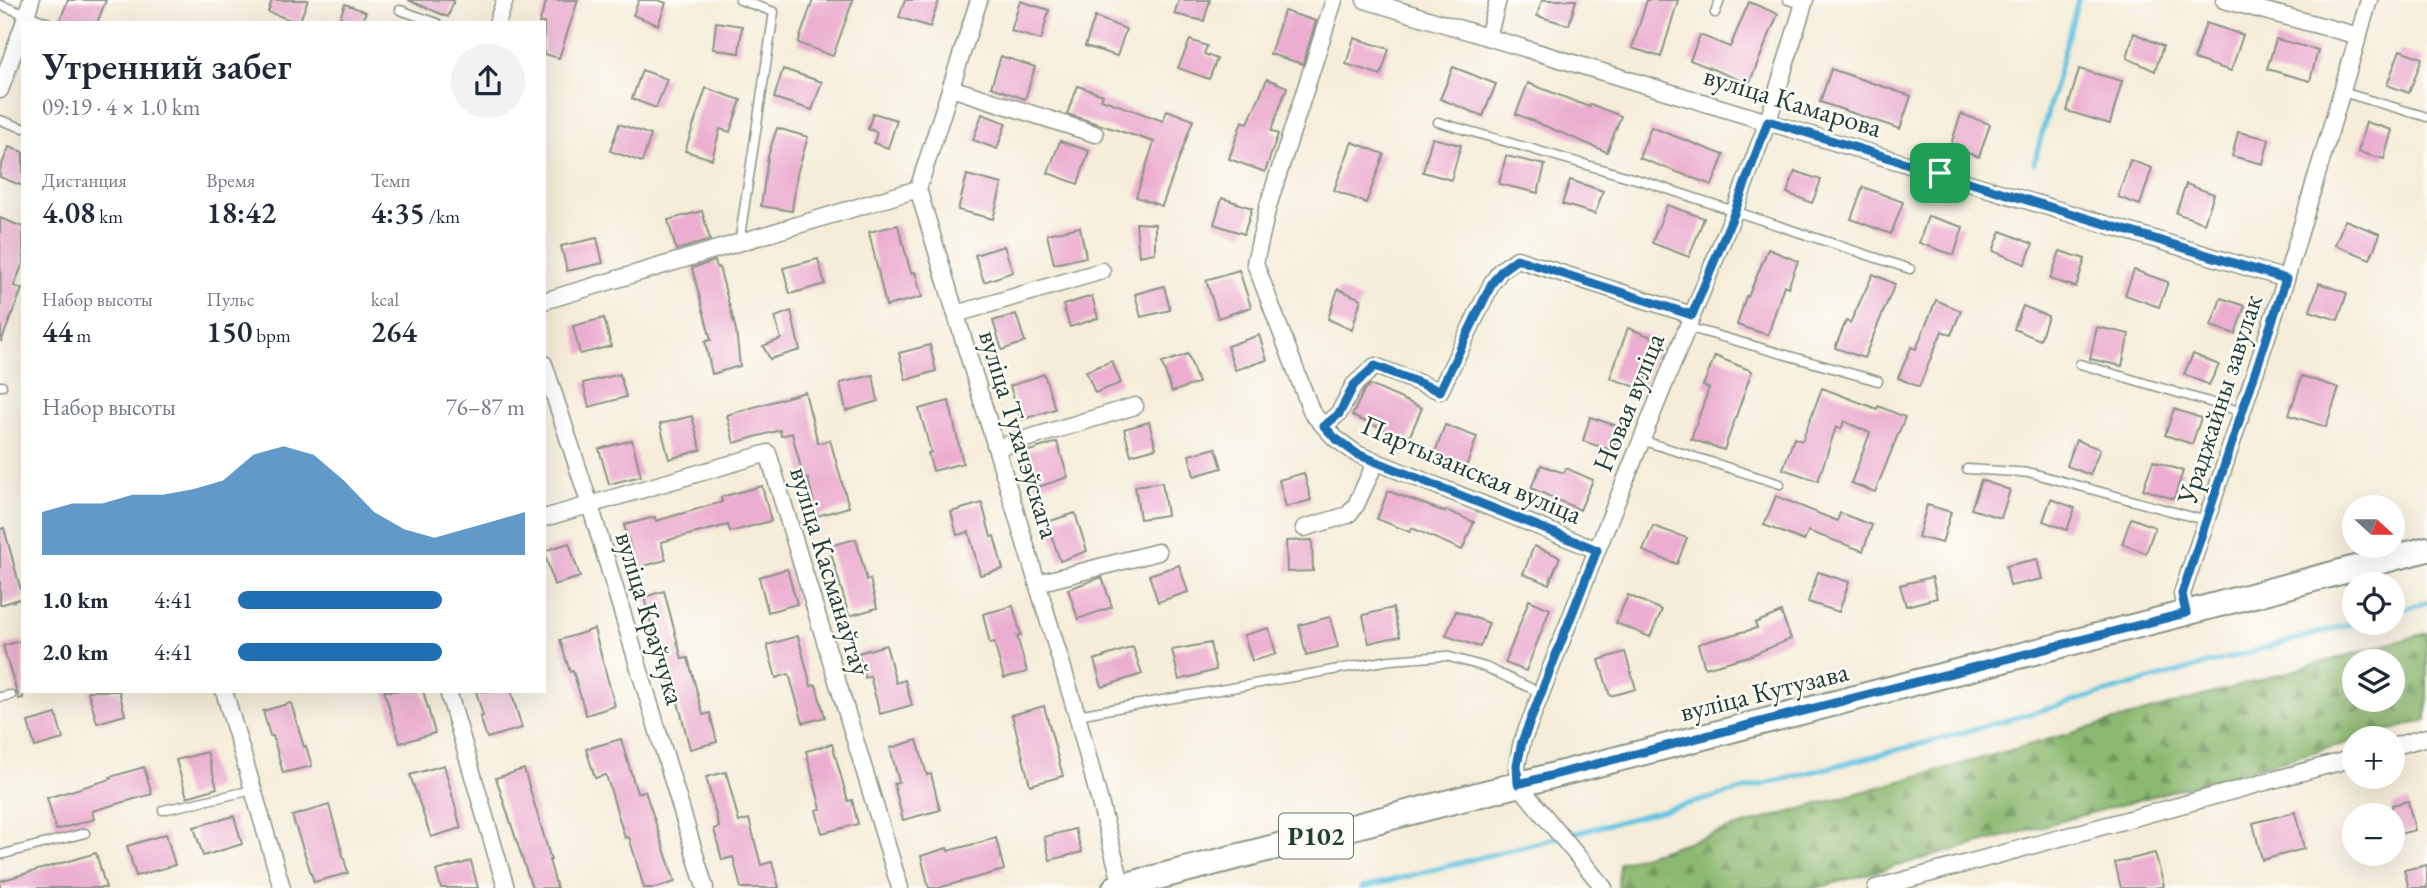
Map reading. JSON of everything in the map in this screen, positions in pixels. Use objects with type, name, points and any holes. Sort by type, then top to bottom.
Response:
[{"type":"main road","name":"вуліца Кутузава","points":[[1119,887],[2427,549]]},
{"type":"street","points":[[498,21],[505,0]]},
{"type":"street","points":[[546,300],[918,189],[979,0]]},
{"type":"street","name":"Партызанская вуліца","points":[[1334,0],[1268,206],[1255,262],[1312,413],[1335,438],[1357,454],[1597,550]]},
{"type":"street","name":"вуліца Камарова","points":[[1365,0],[2286,279]]},
{"type":"street","points":[[1488,37],[1499,0]]},
{"type":"street","points":[[2224,0],[2358,36]]},
{"type":"street","name":"Ураджайны завулак","points":[[2186,613],[2182,594],[2286,279],[2369,0]]},
{"type":"street","name":"Новая вуліца","points":[[1518,784],[1517,765],[1522,742],[1735,211],[1768,121],[1799,2]]},
{"type":"street","points":[[0,90],[21,30]]},
{"type":"street","points":[[951,88],[1094,134]]},
{"type":"street","name":"вуліца Тухачэўскага","points":[[918,189],[1077,715],[1119,887]]},
{"type":"street","points":[[1324,426],[1339,414],[1354,385],[1375,366],[1440,391],[1492,283],[1502,270],[1517,259],[1690,321]]},
{"type":"street","points":[[956,314],[1102,271]]},
{"type":"street","name":"вуліца Краўчука","points":[[546,371],[590,505],[705,888]]},
{"type":"street","points":[[996,448],[1135,406]]},
{"type":"street","name":"вуліца Касманаўтаў","points":[[546,517],[768,453],[900,888]]},
{"type":"street","points":[[1304,528],[1348,515],[1356,505],[1376,461]]},
{"type":"street","points":[[1038,583],[1158,552]]},
{"type":"street","points":[[225,693],[282,888]]},
{"type":"street","points":[[449,693],[506,888]]},
{"type":"street","points":[[2405,743],[2427,737]]},
{"type":"street","points":[[1876,888],[2342,761]]},
{"type":"street","points":[[1518,784],[1604,888]]},
{"type":"lane","points":[[738,245],[774,12],[740,0]]},
{"type":"lane","points":[[1715,13],[1720,0]]},
{"type":"lane","points":[[0,5],[26,16]]},
{"type":"lane","points":[[400,10],[431,21]]},
{"type":"lane","points":[[2342,92],[2427,117]]},
{"type":"lane","points":[[0,120],[21,127]]},
{"type":"lane","points":[[1438,122],[1735,211],[1910,268]]},
{"type":"lane","points":[[1690,321],[1878,381]]},
{"type":"lane","points":[[2080,364],[2243,412]]},
{"type":"lane","points":[[1641,440],[1780,484]]},
{"type":"lane","points":[[1967,469],[2032,473],[2207,521]]},
{"type":"lane","points":[[1077,715],[1390,660],[1446,656],[1485,667],[1541,693]]},
{"type":"lane","points":[[0,697],[11,695]]},
{"type":"lane","points":[[163,810],[253,790]]},
{"type":"lane","points":[[0,855],[85,833]]},
{"type":"green space","points":[[2427,633],[2427,720],[2405,726],[2342,726],[2342,744],[1816,888],[1618,888],[1619,863],[1726,830],[2342,657],[2342,712],[2405,712],[2405,649],[2370,649]]},
{"type":"building","points":[[68,0],[106,0],[98,21],[60,21]]},
{"type":"building","points":[[272,0],[308,0],[300,21],[268,12]]},
{"type":"building","points":[[408,0],[454,0],[448,17]]},
{"type":"building","points":[[547,0],[578,0],[559,58],[546,55],[546,21],[540,21]]},
{"type":"building","points":[[639,0],[666,3],[658,25],[633,15]]},
{"type":"building","points":[[813,0],[853,0],[833,56],[798,43]]},
{"type":"building","points":[[905,0],[939,0],[930,27],[899,17]]},
{"type":"building","points":[[1179,0],[1210,0],[1204,21],[1174,14]]},
{"type":"building","points":[[1542,0],[1576,0],[1569,25],[1537,16]]},
{"type":"building","points":[[1647,0],[1678,0],[1661,57],[1632,48]]},
{"type":"building","points":[[1020,1],[1049,10],[1041,40],[1011,31]]},
{"type":"building","points":[[1749,2],[1778,14],[1749,84],[1690,60],[1700,35],[1730,47]]},
{"type":"building","points":[[345,4],[366,12],[362,21],[339,21]]},
{"type":"building","points":[[1284,11],[1316,21],[1303,64],[1270,54]]},
{"type":"building","points":[[1095,17],[1126,29],[1117,56],[1085,46]]},
{"type":"building","points":[[716,22],[742,26],[739,53],[713,49]]},
{"type":"building","points":[[2206,23],[2243,35],[2231,71],[2194,59]]},
{"type":"building","points":[[2134,33],[2163,46],[2155,71],[2127,58]]},
{"type":"building","points":[[1354,38],[1389,49],[1381,75],[1346,64]]},
{"type":"building","points":[[2276,39],[2318,50],[2310,81],[2267,69]]},
{"type":"building","points":[[1190,40],[1207,46],[1204,54],[1217,59],[1209,79],[1178,68]]},
{"type":"building","points":[[2400,50],[2422,58],[2409,93],[2387,85]]},
{"type":"building","points":[[1001,56],[1035,67],[1025,99],[991,87]]},
{"type":"building","points":[[1453,67],[1496,84],[1483,116],[1440,99]]},
{"type":"building","points":[[783,69],[822,82],[812,110],[774,98]]},
{"type":"building","points":[[1831,69],[1911,96],[1900,129],[1820,102]]},
{"type":"building","points":[[2079,69],[2122,81],[2110,124],[2067,111]]},
{"type":"building","points":[[642,70],[667,79],[656,108],[632,99]]},
{"type":"building","points":[[1267,79],[1287,87],[1271,131],[1278,134],[1265,172],[1229,159],[1242,121],[1248,123]]},
{"type":"building","points":[[1528,83],[1589,107],[1590,104],[1621,116],[1607,152],[1516,114]]},
{"type":"building","points":[[1078,86],[1103,95],[1101,99],[1163,121],[1167,110],[1193,120],[1162,206],[1136,197],[1154,142],[1067,114]]},
{"type":"building","points":[[706,88],[741,100],[730,132],[720,129],[712,159],[685,151]]},
{"type":"building","points":[[873,113],[897,120],[888,148],[874,143],[877,132],[868,129]]},
{"type":"building","points":[[982,114],[1006,123],[997,149],[973,140]]},
{"type":"building","points":[[1961,114],[1990,124],[1979,157],[1950,147]]},
{"type":"building","points":[[2366,122],[2392,130],[2384,159],[2358,152]]},
{"type":"building","points":[[619,124],[651,135],[642,162],[610,151]]},
{"type":"building","points":[[1651,127],[1724,155],[1712,185],[1639,158]]},
{"type":"building","points":[[777,128],[808,137],[797,174],[792,211],[761,206],[768,156]]},
{"type":"building","points":[[2238,132],[2269,139],[2263,164],[2232,156]]},
{"type":"building","points":[[1432,138],[1461,145],[1451,180],[1423,172]]},
{"type":"building","points":[[1060,141],[1089,151],[1078,184],[1048,173]]},
{"type":"building","points":[[1352,142],[1384,154],[1366,203],[1334,190]]},
{"type":"building","points":[[9,147],[21,151],[21,185],[0,177],[0,169]]},
{"type":"building","points":[[1506,156],[1545,165],[1538,193],[1499,184]]},
{"type":"building","points":[[2130,160],[2152,168],[2140,205],[2118,197]]},
{"type":"building","points":[[1795,171],[1821,180],[1812,203],[1787,193]]},
{"type":"building","points":[[967,175],[1002,184],[993,219],[958,210]]},
{"type":"building","points":[[1570,180],[1603,191],[1595,214],[1562,204]]},
{"type":"building","points":[[2186,184],[2214,194],[2204,223],[2176,213]]},
{"type":"building","points":[[1863,187],[1903,202],[1891,234],[1851,219]]},
{"type":"building","points":[[1222,198],[1252,208],[1244,234],[1214,224]]},
{"type":"building","points":[[1667,205],[1704,218],[1689,257],[1652,243]]},
{"type":"building","points":[[702,211],[710,240],[676,250],[668,220]]},
{"type":"building","points":[[1928,216],[1963,227],[1954,255],[1919,243]]},
{"type":"building","points":[[0,218],[21,226],[21,268],[14,286],[21,289],[21,292],[1,342]]},
{"type":"building","points":[[2345,220],[2380,234],[2370,259],[2335,245]]},
{"type":"building","points":[[1136,223],[1155,224],[1155,253],[1139,256]]},
{"type":"building","points":[[898,225],[911,273],[915,272],[922,297],[886,306],[869,232]]},
{"type":"building","points":[[1080,227],[1086,257],[1054,264],[1047,234]]},
{"type":"building","points":[[2001,231],[2033,244],[2025,264],[1993,251]]},
{"type":"building","points":[[597,238],[603,263],[567,271],[561,246]]},
{"type":"building","points":[[1004,246],[1013,272],[984,282],[975,255]]},
{"type":"building","points":[[1768,249],[1798,261],[1788,287],[1784,285],[1768,335],[1737,325],[1746,296],[1748,297]]},
{"type":"building","points":[[2060,251],[2085,259],[2076,287],[2050,279]]},
{"type":"building","points":[[818,259],[825,284],[790,294],[783,268]]},
{"type":"building","points":[[715,261],[736,330],[740,366],[712,374],[705,341],[711,340],[692,268]]},
{"type":"building","points":[[1239,270],[1251,307],[1218,318],[1206,280]]},
{"type":"building","points":[[2134,270],[2168,282],[2159,307],[2125,295]]},
{"type":"building","points":[[1873,274],[1895,284],[1864,358],[1835,348],[1846,321],[1850,323]]},
{"type":"building","points":[[2319,283],[2347,293],[2338,320],[2310,311]]},
{"type":"building","points":[[1164,286],[1170,310],[1141,317],[1135,294]]},
{"type":"building","points":[[1338,289],[1361,299],[1352,330],[1328,319]]},
{"type":"building","points":[[1092,296],[1098,318],[1070,327],[1063,305]]},
{"type":"building","points":[[2221,298],[2245,306],[2235,334],[2211,326]]},
{"type":"building","points":[[1936,300],[1961,311],[1951,335],[1942,331],[1919,387],[1898,378],[1911,347],[1916,349]]},
{"type":"building","points":[[2023,306],[2048,316],[2040,340],[2014,329]]},
{"type":"building","points":[[791,311],[800,350],[770,359],[763,346],[781,339],[775,317]]},
{"type":"building","points":[[1016,314],[1025,342],[1002,350],[993,321]]},
{"type":"building","points":[[604,318],[611,346],[580,354],[573,326]]},
{"type":"building","points":[[2097,327],[2129,334],[2122,366],[2090,359]]},
{"type":"building","points":[[1628,328],[1660,340],[1642,389],[1610,378]]},
{"type":"building","points":[[1259,335],[1267,360],[1235,370],[1227,346]]},
{"type":"building","points":[[930,345],[936,371],[906,380],[899,353]]},
{"type":"building","points":[[1188,354],[1198,383],[1172,392],[1162,363]]},
{"type":"building","points":[[2193,354],[2219,365],[2209,385],[2184,374]]},
{"type":"building","points":[[1715,356],[1752,371],[1724,450],[1691,439],[1709,388],[1703,386]]},
{"type":"building","points":[[1112,361],[1121,383],[1095,393],[1086,371]]},
{"type":"building","points":[[620,374],[626,397],[589,407],[583,383]]},
{"type":"building","points":[[1044,374],[1055,409],[1021,420],[1010,386]]},
{"type":"building","points":[[873,375],[878,401],[846,411],[840,383]]},
{"type":"building","points":[[2302,376],[2339,388],[2326,427],[2289,415]]},
{"type":"building","points":[[1370,385],[1422,408],[1408,440],[1352,416],[1364,390]]},
{"type":"building","points":[[1822,388],[1905,417],[1875,492],[1851,483],[1870,433],[1844,421],[1841,429],[1836,427],[1818,481],[1783,469],[1794,438],[1802,441]]},
{"type":"building","points":[[805,392],[818,443],[830,440],[849,507],[817,516],[792,433],[781,436],[780,430],[734,443],[727,415]]},
{"type":"building","points":[[949,401],[963,463],[933,471],[928,453],[931,452],[919,409]]},
{"type":"building","points":[[2174,409],[2201,418],[2192,444],[2165,435]]},
{"type":"building","points":[[692,416],[701,450],[669,459],[660,424]]},
{"type":"building","points":[[1590,417],[1620,427],[1613,451],[1583,441]]},
{"type":"building","points":[[1149,422],[1156,448],[1131,455],[1124,429]]},
{"type":"building","points":[[1445,425],[1477,437],[1465,470],[1433,458]]},
{"type":"building","points":[[632,440],[641,476],[609,484],[599,449]]},
{"type":"building","points":[[2076,440],[2100,449],[2090,475],[2067,466]]},
{"type":"building","points":[[1057,442],[1068,477],[1035,488],[1023,453]]},
{"type":"building","points":[[1216,448],[1222,468],[1194,476],[1189,455]]},
{"type":"building","points":[[2153,461],[2183,471],[2174,499],[2143,489]]},
{"type":"building","points":[[1541,465],[1564,473],[1566,468],[1593,480],[1580,510],[1531,488]]},
{"type":"building","points":[[1304,473],[1311,500],[1286,507],[1279,480]]},
{"type":"building","points":[[1981,480],[2010,490],[2001,518],[1971,509]]},
{"type":"building","points":[[1162,482],[1167,515],[1140,519],[1135,486]]},
{"type":"building","points":[[762,486],[771,521],[730,532],[728,525],[661,542],[666,560],[636,568],[624,525],[655,517],[656,521],[722,502],[721,497]]},
{"type":"building","points":[[1388,491],[1474,522],[1462,550],[1412,528],[1410,532],[1377,519]]},
{"type":"building","points":[[1776,496],[1837,521],[1840,513],[1872,525],[1863,551],[1808,531],[1804,541],[1764,525]]},
{"type":"building","points":[[2051,499],[2075,508],[2067,530],[2043,521]]},
{"type":"building","points":[[982,503],[1003,569],[980,575],[969,532],[957,535],[951,512]]},
{"type":"building","points":[[1927,505],[1951,512],[1942,543],[1918,537]]},
{"type":"building","points":[[1075,513],[1087,551],[1060,561],[1047,522]]},
{"type":"building","points":[[2131,518],[2155,527],[2146,553],[2122,544]]},
{"type":"building","points":[[1653,526],[1687,538],[1677,564],[1643,551]]},
{"type":"building","points":[[4,528],[21,599],[0,605],[0,529]]},
{"type":"building","points":[[856,539],[877,608],[849,616],[829,546]]},
{"type":"building","points":[[1312,540],[1313,571],[1287,572],[1286,541]]},
{"type":"building","points":[[569,543],[580,577],[554,585],[546,550]]},
{"type":"building","points":[[1534,546],[1560,557],[1549,584],[1523,574]]},
{"type":"building","points":[[2037,559],[2042,579],[2010,586],[2006,566]]},
{"type":"building","points":[[1179,565],[1188,592],[1158,602],[1149,575]]},
{"type":"building","points":[[787,569],[797,604],[768,612],[759,577]]},
{"type":"building","points":[[1818,572],[1849,582],[1839,612],[1808,602]]},
{"type":"building","points":[[1102,577],[1112,607],[1078,619],[1068,589]]},
{"type":"building","points":[[1932,577],[1937,598],[1906,606],[1900,585]]},
{"type":"building","points":[[664,591],[682,659],[688,658],[703,715],[710,713],[717,742],[690,749],[677,698],[674,698],[659,642],[656,643],[644,597]]},
{"type":"building","points":[[1628,595],[1662,610],[1650,637],[1616,623]]},
{"type":"building","points":[[1529,600],[1550,609],[1526,671],[1505,663]]},
{"type":"building","points":[[1013,606],[1021,635],[1017,636],[1027,672],[1004,678],[994,642],[990,644],[983,614]]},
{"type":"building","points":[[1393,608],[1400,636],[1369,643],[1363,615]]},
{"type":"building","points":[[1456,611],[1489,623],[1480,647],[1446,636]]},
{"type":"building","points":[[1781,612],[1791,639],[1749,656],[1705,668],[1698,644],[1757,628],[1755,623]]},
{"type":"building","points":[[1330,617],[1338,647],[1306,655],[1299,625]]},
{"type":"building","points":[[1269,628],[1276,654],[1252,661],[1244,635]]},
{"type":"building","points":[[594,629],[615,706],[586,715],[573,671],[570,672],[560,640]]},
{"type":"building","points":[[798,636],[811,686],[816,685],[825,717],[803,723],[789,674],[776,678],[767,645]]},
{"type":"building","points":[[21,641],[23,698],[19,699],[3,646]]},
{"type":"building","points":[[1210,643],[1216,670],[1179,680],[1172,650]]},
{"type":"building","points":[[886,645],[896,683],[905,680],[912,705],[880,714],[870,676],[865,678],[858,653]]},
{"type":"building","points":[[1133,647],[1142,674],[1102,687],[1094,660]]},
{"type":"building","points":[[1625,652],[1636,689],[1610,696],[1599,660]]},
{"type":"building","points":[[89,693],[120,693],[125,715],[97,723]]},
{"type":"building","points":[[385,693],[424,693],[435,733],[400,743]]},
{"type":"building","points":[[477,693],[512,693],[522,728],[487,738],[480,717],[483,716]]},
{"type":"building","points":[[291,703],[312,766],[283,773],[263,711]]},
{"type":"building","points":[[1044,706],[1063,776],[1030,785],[1012,715]]},
{"type":"building","points":[[56,714],[63,739],[35,747],[28,722]]},
{"type":"building","points":[[621,739],[637,793],[645,791],[675,882],[644,888],[606,775],[595,778],[586,749]]},
{"type":"building","points":[[917,740],[927,775],[931,774],[940,810],[903,820],[894,784],[899,782],[890,748]]},
{"type":"building","points":[[832,744],[848,801],[852,800],[858,824],[822,833],[816,810],[821,809],[806,751]]},
{"type":"building","points":[[207,752],[217,788],[187,797],[176,760]]},
{"type":"building","points":[[444,765],[461,828],[431,837],[410,775]]},
{"type":"building","points":[[144,767],[152,794],[92,811],[94,819],[56,830],[47,798]]},
{"type":"building","points":[[524,769],[557,888],[532,888],[496,778]]},
{"type":"building","points":[[726,772],[739,822],[749,819],[761,865],[772,862],[779,888],[741,888],[733,857],[722,860],[714,829],[719,827],[706,777]]},
{"type":"building","points":[[2408,801],[2415,830],[2405,833],[2405,803],[2400,803]]},
{"type":"building","points":[[329,805],[348,873],[314,882],[292,816]]},
{"type":"building","points":[[2295,812],[2304,849],[2262,860],[2253,823]]},
{"type":"building","points":[[234,816],[242,844],[203,856],[194,827]]},
{"type":"building","points":[[1075,829],[1082,852],[1050,860],[1044,837]]},
{"type":"building","points":[[166,834],[175,865],[136,876],[127,846]]},
{"type":"building","points":[[996,838],[1004,870],[938,888],[929,888],[921,856]]},
{"type":"building","points":[[96,853],[106,888],[0,888],[0,881]]},
{"type":"building","points":[[2155,853],[2164,886],[2121,888],[2115,863]]},
{"type":"building","points":[[471,861],[478,888],[441,888],[436,871]]},
{"type":"building","points":[[2427,865],[2427,888],[2409,888],[2404,870]]},
{"type":"waterway","points":[[2034,163],[2078,0]]},
{"type":"waterway","points":[[2405,608],[2427,602]]},
{"type":"waterway","points":[[1362,888],[1928,742],[2342,626]]},
{"type":"route","points":[[1768,121],[1940,173],[2286,279],[2182,594],[2186,613],[1518,784],[1517,765],[1522,742],[1597,550],[1357,454],[1324,426],[1339,414],[1354,385],[1375,366],[1440,391],[1492,283],[1502,270],[1517,259],[1692,315],[1735,211],[1768,121]]}]
